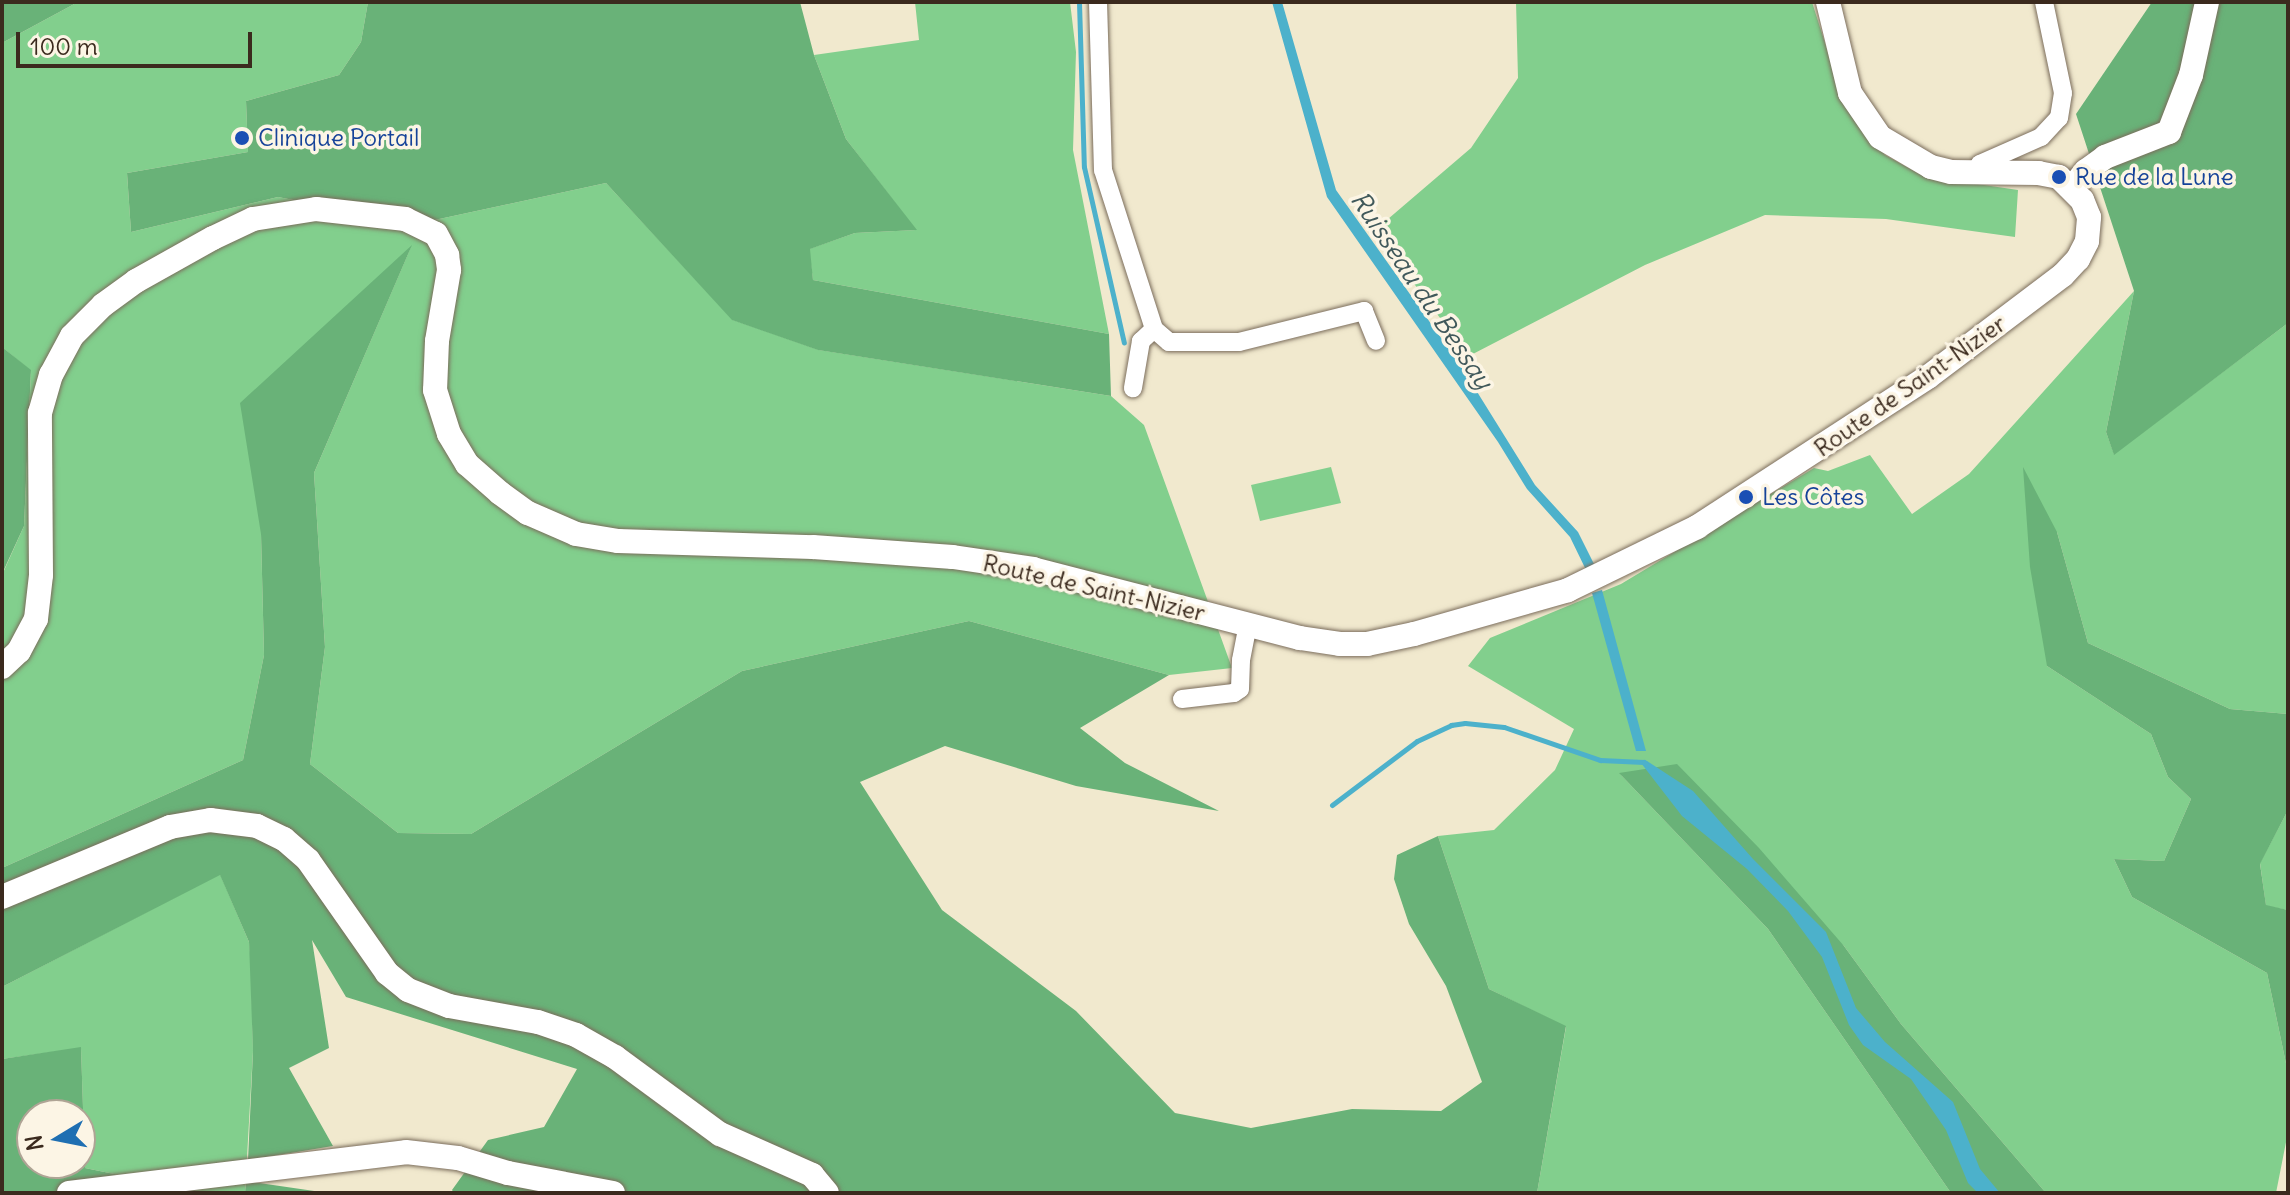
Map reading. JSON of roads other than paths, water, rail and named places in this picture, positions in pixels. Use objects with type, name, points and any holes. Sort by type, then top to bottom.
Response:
[{"type":"main road","points":[[1828,2],[1850,93],[1880,137],[1931,167],[1975,175],[2039,173],[2059,177],[2072,188],[2086,171],[2105,157],[2169,132],[2191,75],[2207,2]]},
{"type":"main road","name":"Route de Saint-Nizier","points":[[2,667],[19,651],[36,619],[40,558],[40,413],[51,375],[72,336],[103,305],[136,281],[253,219],[316,209],[405,219],[436,234],[447,255],[449,270],[434,368],[440,413],[457,449],[482,479],[528,513],[564,530],[618,541],[813,547],[953,557],[1033,569],[1318,642],[1367,644],[1568,590],[1697,527],[1928,377],[2063,275],[2078,259],[2089,229],[2085,208],[2072,188]]},
{"type":"main road","points":[[2,897],[170,827],[210,820],[257,826],[284,839],[308,860],[387,973],[408,990],[449,1006],[538,1022],[576,1035],[615,1057],[720,1134],[799,1168],[824,1188]]},
{"type":"main road","points":[[69,1193],[406,1152],[458,1158],[508,1173],[613,1193]]},
{"type":"street","points":[[1098,2],[1103,170],[1154,329],[1169,342],[1239,342],[1364,311],[1376,341]]},
{"type":"street","points":[[1975,175],[1980,164],[2041,137],[2059,118],[2063,93],[2044,2]]},
{"type":"street","points":[[1133,388],[1141,341],[1154,329]]},
{"type":"street","points":[[1182,699],[1234,693],[1240,689],[1241,660],[1248,624]]},
{"type":"water","points":[[1272,2],[1282,2],[1336,190],[1461,366],[1535,485],[1578,532],[1596,568],[1587,572],[1570,537],[1527,489],[1498,442],[1327,197]]},
{"type":"water","points":[[1602,590],[1646,751],[1636,751],[1592,593]]},
{"type":"water","points":[[1647,761],[1693,791],[1753,859],[1826,932],[1856,1008],[1885,1042],[1953,1102],[1980,1169],[2000,1193],[1978,1193],[1968,1183],[1946,1130],[1911,1079],[1863,1045],[1849,1025],[1822,957],[1788,911],[1747,869],[1682,816],[1641,763]]},
{"type":"waterway","points":[[1079,2],[1084,167],[1124,343]]},
{"type":"waterway","points":[[1332,805],[1417,741],[1451,725],[1465,723],[1504,727],[1600,760],[1644,762],[1647,765]]},
{"type":"place","name":"Clinique Portail","points":[[242,138]]},
{"type":"place","name":"Rue de la Lune","points":[[2059,177]]},
{"type":"place","name":"Les Côtes","points":[[1746,497]]},
{"type":"water label","name":"Ruisseau du Bessay","points":[[1422,290]]}]
